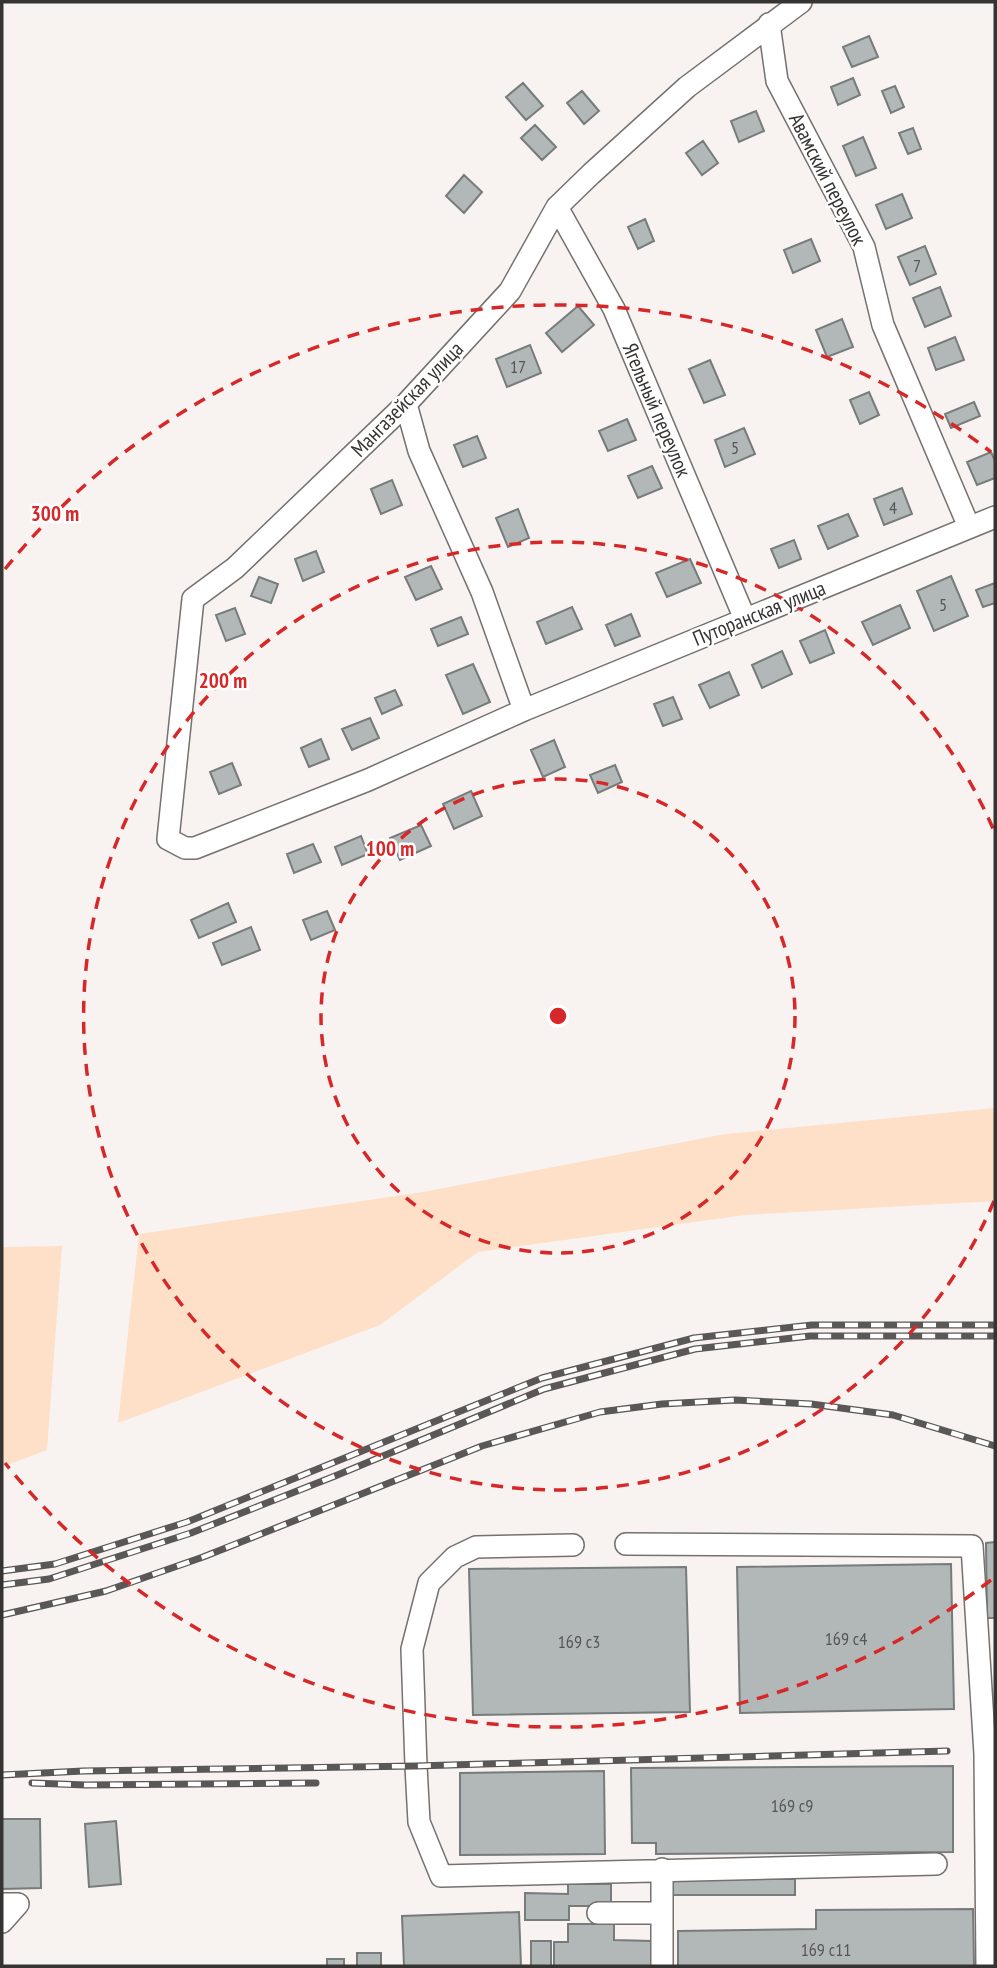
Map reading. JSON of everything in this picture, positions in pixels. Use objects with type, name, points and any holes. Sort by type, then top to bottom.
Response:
[{"type":"street","name":"Мангазейская улица","points":[[195,849],[185,848],[168,839],[193,599],[235,568],[406,404],[510,291],[557,207],[687,87],[800,2]]},
{"type":"street","name":"Авамский переулок","points":[[769,24],[777,81],[864,247],[883,325],[969,527]]},
{"type":"street","name":"Ягельный переулок","points":[[557,207],[614,309],[745,619]]},
{"type":"street","points":[[406,404],[419,451],[482,592],[523,710]]},
{"type":"street","name":"Путоранская улица","points":[[195,849],[368,780],[523,710],[995,517]]},
{"type":"street","points":[[626,1544],[972,1546],[985,1754],[987,1966]]},
{"type":"street","points":[[573,1545],[475,1547],[455,1557],[429,1583],[412,1649],[419,1822],[441,1876],[936,1864]]},
{"type":"street","points":[[662,1869],[662,1966]]},
{"type":"street","points":[[2,1904],[18,1904],[2,1922]]},
{"type":"street","points":[[598,1913],[662,1913]]},
{"type":"shaded area","points":[[995,1108],[995,1201],[745,1215],[478,1252],[380,1325],[118,1423],[139,1234],[423,1192],[725,1134]]},
{"type":"shaded area","points":[[62,1246],[47,1450],[10,1464],[2,1464],[2,1247]]},
{"type":"building","points":[[869,36],[878,57],[852,67],[843,47]]},
{"type":"building","points":[[853,78],[860,95],[838,105],[831,87]]},
{"type":"building","points":[[523,83],[543,106],[526,120],[506,97]]},
{"type":"building","points":[[895,86],[904,107],[891,113],[882,91]]},
{"type":"building","points":[[582,91],[599,111],[584,124],[567,103]]},
{"type":"building","points":[[756,111],[764,131],[739,142],[731,121]]},
{"type":"building","points":[[535,125],[556,147],[542,160],[521,138]]},
{"type":"building","points":[[913,128],[921,149],[908,154],[899,133]]},
{"type":"building","points":[[863,137],[876,168],[856,176],[843,146]]},
{"type":"building","points":[[703,141],[718,163],[702,175],[686,153]]},
{"type":"building","points":[[464,175],[482,192],[464,213],[446,196]]},
{"type":"building","points":[[902,194],[912,218],[886,229],[876,205]]},
{"type":"building","points":[[645,219],[654,241],[638,249],[628,227]]},
{"type":"building","points":[[811,239],[820,261],[793,273],[784,250]]},
{"type":"building","points":[[925,246],[936,274],[910,285],[898,257]]},
{"type":"building","points":[[940,287],[951,316],[925,327],[913,298]]},
{"type":"building","points":[[578,306],[594,325],[562,352],[546,333]]},
{"type":"building","points":[[842,319],[853,347],[827,357],[816,330]]},
{"type":"building","points":[[955,337],[964,360],[936,370],[928,348]]},
{"type":"building","points":[[530,345],[541,373],[507,387],[496,359]]},
{"type":"building","points":[[710,360],[725,395],[704,403],[689,369]]},
{"type":"building","points":[[869,392],[879,415],[860,424],[850,400]]},
{"type":"building","points":[[974,402],[980,416],[951,428],[945,414]]},
{"type":"building","points":[[627,419],[636,440],[608,451],[599,431]]},
{"type":"building","points":[[744,428],[755,454],[725,467],[715,440]]},
{"type":"building","points":[[477,436],[486,458],[463,467],[454,445]]},
{"type":"building","points":[[991,452],[995,461],[995,478],[977,485],[967,462]]},
{"type":"building","points":[[652,466],[662,488],[638,498],[628,476]]},
{"type":"building","points":[[392,480],[402,505],[381,514],[371,489]]},
{"type":"building","points":[[902,488],[912,514],[884,525],[874,499]]},
{"type":"building","points":[[518,509],[529,538],[508,547],[496,518]]},
{"type":"building","points":[[848,514],[858,536],[828,549],[818,526]]},
{"type":"building","points":[[794,540],[801,559],[779,568],[771,549]]},
{"type":"building","points":[[316,551],[324,572],[303,581],[295,559]]},
{"type":"building","points":[[690,559],[701,583],[667,597],[656,573]]},
{"type":"building","points":[[431,566],[442,589],[416,600],[405,577]]},
{"type":"building","points":[[951,576],[968,616],[934,631],[917,591]]},
{"type":"building","points":[[259,577],[278,584],[271,603],[251,596]]},
{"type":"building","points":[[995,583],[995,603],[983,607],[976,590]]},
{"type":"building","points":[[900,605],[910,628],[873,645],[862,622]]},
{"type":"building","points":[[572,607],[582,629],[546,644],[537,622]]},
{"type":"building","points":[[235,608],[245,634],[226,641],[216,615]]},
{"type":"building","points":[[631,614],[640,636],[615,646],[606,625]]},
{"type":"building","points":[[461,617],[468,634],[438,646],[431,629]]},
{"type":"building","points":[[825,630],[834,653],[810,663],[800,641]]},
{"type":"building","points":[[782,651],[792,674],[762,688],[752,665]]},
{"type":"building","points":[[473,664],[490,702],[463,714],[446,675]]},
{"type":"building","points":[[729,672],[739,695],[710,708],[699,685]]},
{"type":"building","points":[[395,690],[402,705],[382,714],[375,698]]},
{"type":"building","points":[[673,697],[682,719],[663,726],[654,704]]},
{"type":"building","points":[[370,718],[379,738],[352,750],[342,729]]},
{"type":"building","points":[[321,739],[329,759],[309,767],[301,748]]},
{"type":"building","points":[[554,740],[565,767],[543,777],[531,750]]},
{"type":"building","points":[[232,763],[241,785],[219,794],[210,772]]},
{"type":"building","points":[[615,765],[622,782],[598,793],[590,775]]},
{"type":"building","points":[[471,791],[482,816],[454,829],[443,804]]},
{"type":"building","points":[[421,825],[431,846],[400,860],[390,838]]},
{"type":"building","points":[[361,836],[368,854],[342,865],[335,847]]},
{"type":"building","points":[[313,844],[321,862],[294,873],[287,854]]},
{"type":"building","points":[[228,903],[236,922],[199,938],[191,920]]},
{"type":"building","points":[[327,911],[335,930],[311,940],[303,920]]},
{"type":"building","points":[[251,927],[260,950],[222,965],[213,943]]},
{"type":"building","points":[[995,1542],[995,1618],[987,1618],[986,1543]]},
{"type":"building","points":[[951,1564],[954,1709],[740,1713],[737,1567]]},
{"type":"building","points":[[686,1567],[690,1712],[473,1715],[469,1569]]},
{"type":"building","points":[[953,1766],[953,1852],[656,1854],[656,1843],[632,1843],[631,1768]]},
{"type":"building","points":[[604,1771],[605,1854],[460,1855],[460,1773]]},
{"type":"building","points":[[2,1819],[40,1819],[41,1888],[2,1889]]},
{"type":"building","points":[[116,1821],[121,1884],[89,1887],[85,1824]]},
{"type":"building","points":[[672,1878],[795,1879],[795,1895],[672,1895]]},
{"type":"building","points":[[568,1884],[611,1884],[611,1906],[569,1906],[569,1920],[525,1920],[525,1893],[568,1894]]},
{"type":"building","points":[[973,1909],[974,1966],[678,1966],[678,1931],[816,1929],[816,1910]]},
{"type":"building","points":[[519,1912],[521,1966],[404,1966],[402,1916]]},
{"type":"building","points":[[568,1924],[614,1924],[614,1940],[651,1941],[651,1966],[554,1966],[554,1942],[568,1942]]},
{"type":"building","points":[[531,1941],[551,1941],[551,1966],[531,1966]]},
{"type":"building","points":[[357,1953],[381,1953],[381,1966],[357,1966]]},
{"type":"building","points":[[327,1959],[344,1959],[344,1966],[327,1966]]},
{"type":"railway","points":[[2,1571],[55,1564],[187,1522],[542,1378],[694,1338],[812,1325],[995,1325]]},
{"type":"railway","points":[[2,1585],[49,1579],[191,1533],[544,1389],[695,1349],[810,1336],[995,1336]]},
{"type":"railway","points":[[2,1615],[106,1591],[203,1557],[482,1446],[600,1412],[662,1404],[735,1400],[811,1404],[893,1415],[995,1446]]},
{"type":"railway","points":[[2,1775],[947,1751]]},
{"type":"railway","points":[[32,1783],[316,1783]]}]
